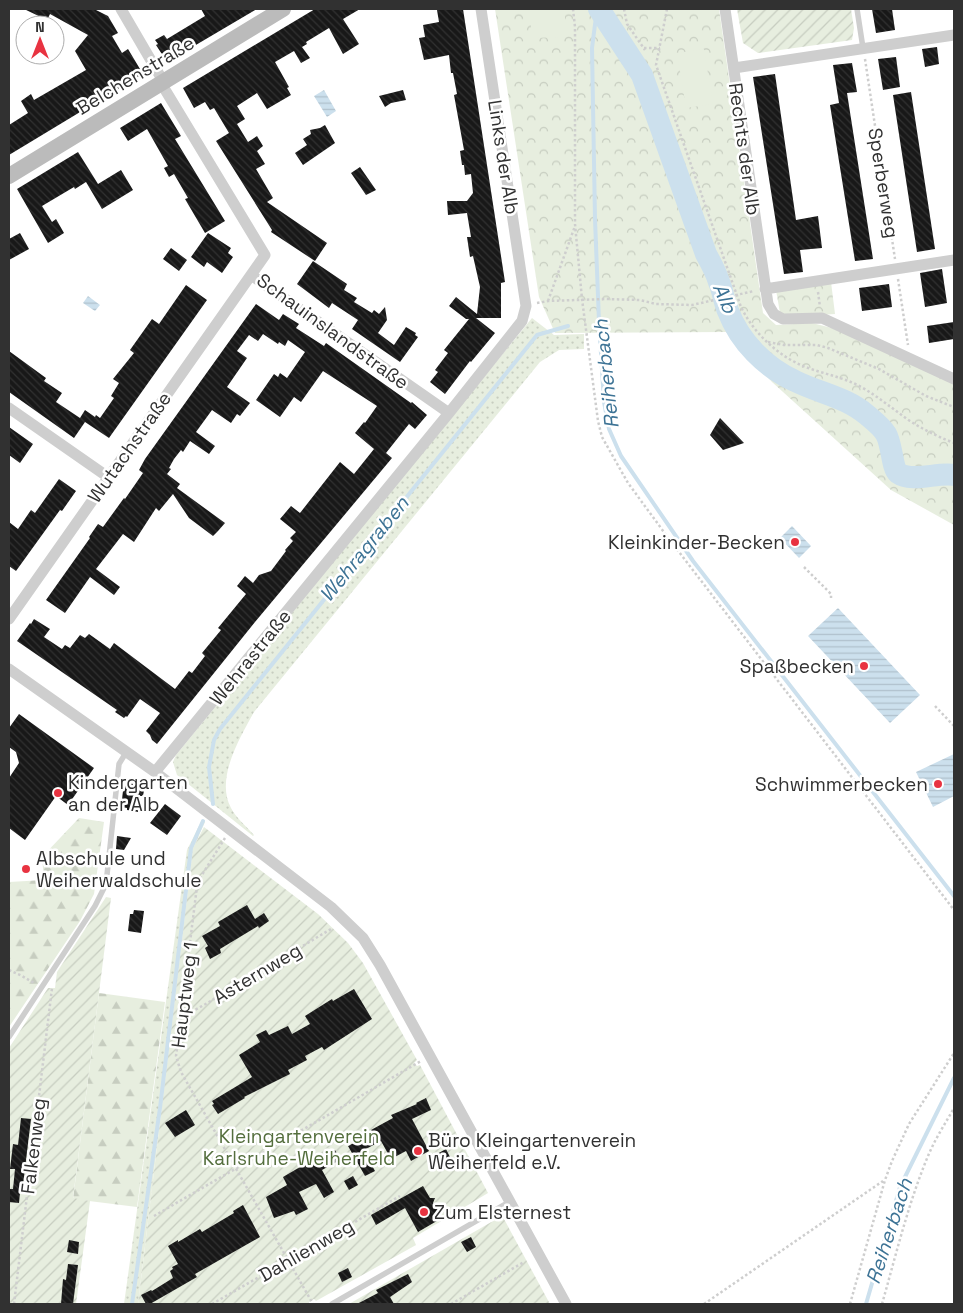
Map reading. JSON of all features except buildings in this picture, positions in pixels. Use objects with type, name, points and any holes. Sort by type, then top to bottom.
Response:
[{"type":"street","name":"Schauinslandstraße","points":[[121,9],[265,255],[251,275],[449,414]]},
{"type":"street","name":"Belchenstraße","points":[[9,176],[283,9]]},
{"type":"street","name":"Links der Alb","points":[[481,9],[526,306]]},
{"type":"street","name":"Rechts der Alb","points":[[725,9],[768,304],[778,317],[788,320],[813,317],[822,318]]},
{"type":"street","points":[[734,68],[954,35]]},
{"type":"street","points":[[766,289],[954,260]]},
{"type":"street","name":"Wutachstraße","points":[[9,619],[251,275]]},
{"type":"street","name":"Wehrastraße","points":[[156,772],[449,414],[522,321],[526,306]]},
{"type":"street","points":[[822,318],[954,378]]},
{"type":"street","points":[[9,408],[108,477]]},
{"type":"street","points":[[9,669],[156,772],[332,907],[363,938],[380,965],[511,1201],[566,1304]]},
{"type":"lane","points":[[857,9],[863,48]]},
{"type":"lane","points":[[9,1037],[95,906],[106,884],[119,764],[127,752]]},
{"type":"lane","points":[[332,1304],[511,1201]]},
{"type":"path","points":[[573,9],[575,27],[575,224],[582,299],[602,437],[628,483],[675,547],[954,910]]},
{"type":"path","points":[[624,9],[627,24],[644,49],[660,48]]},
{"type":"path","points":[[667,9],[656,65],[746,318],[766,342],[801,366],[852,382],[865,389],[911,422],[932,434],[954,443]]},
{"type":"path","name":"Sperberweg","points":[[863,48],[910,358]]},
{"type":"path","points":[[548,301],[575,224]]},
{"type":"path","points":[[816,281],[822,318]]},
{"type":"path","points":[[526,306],[548,301],[582,299],[640,300],[656,304],[692,305],[750,292]]},
{"type":"path","points":[[766,342],[784,345],[817,345],[828,348],[879,369],[926,396],[954,407]]},
{"type":"path","points":[[804,567],[831,594],[831,598]]},
{"type":"path","points":[[934,706],[954,726]]},
{"type":"path","name":"Hauptweg 1","points":[[219,835],[223,841],[197,886],[176,1056],[178,1065],[313,1304]]},
{"type":"path","name":"Asternweg","points":[[182,1008],[191,1012],[331,929]]},
{"type":"path","points":[[9,970],[42,988]]},
{"type":"path","name":"Falkenweg","points":[[14,1304],[52,988]]},
{"type":"path","points":[[154,1216],[421,1061],[416,1053]]},
{"type":"path","points":[[850,1304],[885,1180],[909,1124],[954,1053]]},
{"type":"path","points":[[882,1304],[915,1192],[928,1156],[954,1108]]},
{"type":"path","points":[[704,1304],[885,1180]]},
{"type":"path","name":"Dahlienweg","points":[[212,1304],[400,1196]]},
{"type":"path","points":[[451,1304],[524,1262]]},
{"type":"green space","points":[[495,9],[719,9],[763,313],[776,325],[812,323],[836,329],[954,384],[954,525],[891,490],[772,382],[726,332],[555,333],[539,297]]},
{"type":"green space","points":[[531,9],[565,9],[565,37],[531,38]]},
{"type":"green space","points":[[737,9],[851,9],[854,28],[852,40],[758,53],[743,43]]},
{"type":"green space","points":[[704,49],[713,104],[686,108],[677,53]]},
{"type":"green space","points":[[831,282],[835,314],[789,317],[780,313],[776,290]]},
{"type":"green space","points":[[532,318],[554,335],[584,334],[584,349],[559,350],[540,362],[254,712],[231,758],[226,784],[227,796],[233,812],[253,836],[177,775],[173,762],[176,755]]},
{"type":"green space","points":[[79,818],[104,822],[94,894],[80,921],[9,1027],[9,882],[44,880],[42,857]]},
{"type":"green space","points":[[202,820],[205,822],[193,849],[138,1304],[124,1304],[187,850]]},
{"type":"green space","name":"Kleingartenverein Karlsruhe-Weiherfeld","points":[[204,827],[318,914],[348,943],[363,963],[417,1060],[414,1063],[417,1066],[420,1065],[488,1193],[413,1238],[416,1245],[316,1301],[314,1299],[308,1304],[138,1304],[193,848]]},
{"type":"green space","points":[[106,897],[111,898],[73,1198],[90,1201],[76,1304],[9,1304],[9,1048],[48,988],[55,988],[57,972]]},
{"type":"green space","points":[[99,993],[165,1002],[137,1207],[73,1199]]},
{"type":"green space","points":[[500,1217],[504,1219],[550,1304],[349,1304]]},
{"type":"water","points":[[324,90],[336,111],[327,117],[314,96]]},
{"type":"water","points":[[88,296],[100,305],[95,311],[83,303]]},
{"type":"water","name":"Kleinkinder-Becken","points":[[792,526],[811,546],[799,558],[780,538]]},
{"type":"water","name":"Spaßbecken","points":[[838,608],[920,695],[890,723],[808,636]]},
{"type":"water","name":"Schwimmerbecken","points":[[954,754],[954,796],[933,807],[916,772]]},
{"type":"waterway","name":"Reiherbach","points":[[597,9],[592,48],[595,219],[604,402],[609,429],[621,456],[693,561],[954,896]]},
{"type":"waterway","name":"Alb","points":[[599,9],[642,75],[706,254],[718,278],[727,308],[739,333],[755,352],[774,369],[804,385],[850,404],[875,421],[888,438],[894,466],[898,473],[910,477],[954,475]]},
{"type":"waterway","name":"Wehragraben","points":[[213,804],[209,767],[214,740],[220,729],[537,335],[568,326]]},
{"type":"waterway","points":[[132,1304],[160,1108],[191,848],[203,821]]},
{"type":"waterway","name":"Reiherbach","points":[[866,1304],[900,1187],[954,1078]]},
{"type":"place","name":"Kleinkinder-Becken","points":[[795,542]]},
{"type":"place","name":"Spaßbecken","points":[[864,666]]},
{"type":"place","name":"Schwimmerbecken","points":[[938,784]]},
{"type":"place","name":"Kindergarten an der Alb","points":[[58,793]]},
{"type":"place","name":"Albschule und Weiherwaldschule","points":[[26,869]]},
{"type":"place","name":"Büro Kleingartenverein Weiherfeld e.V.","points":[[418,1151]]},
{"type":"place","name":"Zum Elsternest","points":[[424,1212]]}]
